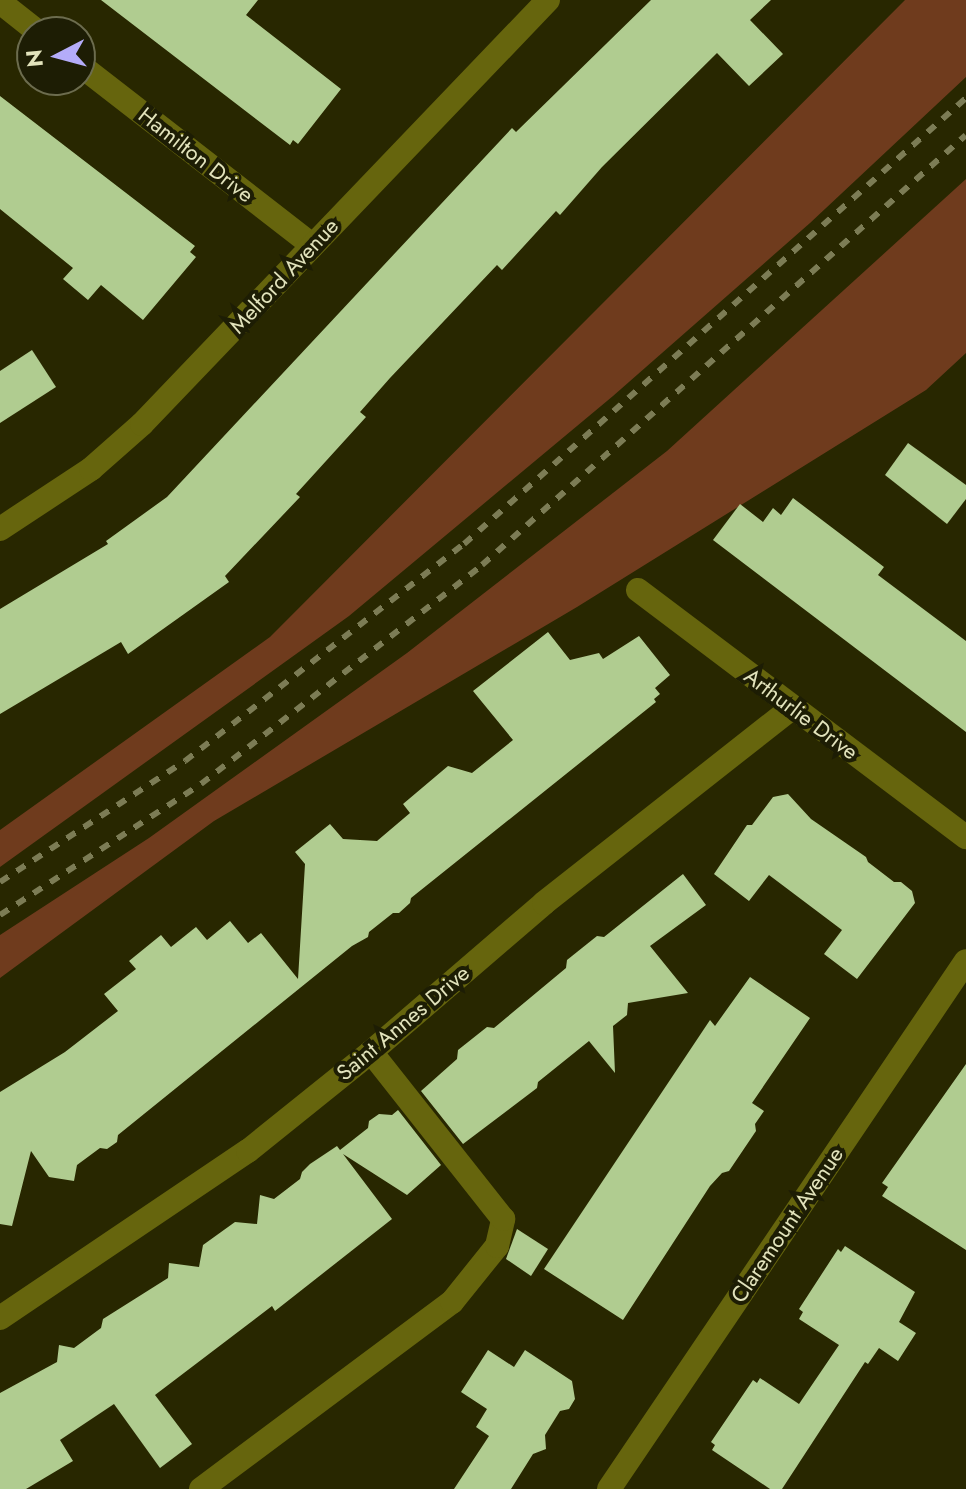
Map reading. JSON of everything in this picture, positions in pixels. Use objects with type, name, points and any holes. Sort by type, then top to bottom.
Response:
[{"type":"street","name":"Melford Avenue","points":[[0,529],[91,469],[142,424],[548,0]]},
{"type":"street","points":[[0,2],[18,16]]},
{"type":"street","name":"Hamilton Drive","points":[[96,77],[312,245]]},
{"type":"street","name":"Arthurlie Drive","points":[[638,590],[966,837]]},
{"type":"street","name":"Saint Annes Drive","points":[[0,1318],[248,1151],[371,1052],[544,903],[792,708]]},
{"type":"street","name":"Claremount Avenue","points":[[609,1489],[966,961]]},
{"type":"street","points":[[201,1489],[452,1302],[497,1246],[503,1219],[371,1052]]},
{"type":"shaded area","points":[[905,0],[966,0],[966,77],[810,223],[613,396],[349,616],[0,867],[0,830],[270,637]]},
{"type":"shaded area","points":[[966,179],[966,353],[926,390],[577,607],[214,821],[0,978],[0,935],[149,838],[407,653],[667,451]]},
{"type":"building","points":[[101,0],[258,0],[246,15],[341,89],[298,144],[293,140],[290,145]]},
{"type":"building","points":[[651,0],[771,0],[750,20],[783,54],[749,86],[717,53],[602,167],[560,215],[556,211],[502,270],[497,265],[390,378],[360,412],[366,417],[296,494],[300,497],[225,576],[229,582],[128,654],[121,642],[0,714],[0,609],[108,544],[106,541],[167,497],[512,128],[516,132]]},
{"type":"building","points":[[0,96],[195,246],[190,252],[196,257],[143,320],[101,285],[88,300],[63,279],[73,268],[0,209]]},
{"type":"building","points":[[32,350],[56,387],[0,423],[0,371]]},
{"type":"building","points":[[908,443],[966,485],[966,499],[947,524],[885,475]]},
{"type":"building","points":[[793,498],[884,567],[878,575],[966,641],[966,732],[713,540],[740,504],[763,522],[773,508],[781,515]]},
{"type":"building","points":[[548,632],[570,660],[599,653],[603,659],[639,636],[670,675],[655,688],[660,694],[654,699],[656,702],[411,898],[399,913],[393,913],[369,932],[368,937],[352,946],[118,1135],[117,1142],[107,1149],[100,1148],[77,1165],[74,1181],[49,1177],[31,1151],[12,1226],[0,1224],[0,1092],[65,1052],[118,1011],[104,994],[136,969],[129,961],[161,935],[171,947],[196,927],[207,940],[230,921],[248,943],[261,933],[298,979],[305,864],[295,852],[330,824],[343,839],[377,841],[410,813],[403,804],[448,766],[472,773],[513,740],[473,691]]},
{"type":"building","points":[[788,794],[811,819],[866,857],[894,882],[901,882],[912,891],[915,903],[857,979],[824,954],[842,930],[769,875],[749,901],[714,874],[747,825],[752,825],[773,797]]},
{"type":"building","points":[[683,874],[706,905],[650,946],[688,993],[628,1003],[627,1015],[613,1026],[615,1073],[589,1041],[538,1082],[537,1088],[463,1144],[421,1091],[457,1059],[458,1050],[487,1027],[494,1028],[566,968],[567,960],[597,936],[604,937]]},
{"type":"building","points":[[750,977],[810,1018],[752,1103],[764,1111],[755,1124],[756,1131],[729,1171],[722,1173],[710,1186],[623,1320],[544,1269],[710,1020],[715,1026]]},
{"type":"building","points":[[966,1064],[966,1250],[882,1196],[888,1187],[882,1183]]},
{"type":"building","points":[[398,1110],[441,1165],[407,1195],[343,1154],[392,1219],[275,1311],[272,1306],[155,1395],[192,1444],[160,1468],[114,1404],[60,1440],[73,1461],[26,1489],[0,1489],[0,1393],[57,1362],[59,1345],[74,1348],[101,1328],[103,1319],[168,1278],[169,1263],[199,1267],[203,1245],[235,1222],[257,1224],[260,1195],[274,1199],[300,1179],[310,1164],[337,1146],[340,1150],[368,1128],[369,1121],[379,1114],[392,1115]]},
{"type":"building","points":[[517,1229],[548,1249],[531,1276],[506,1259]]},
{"type":"building","points":[[845,1246],[915,1292],[899,1322],[916,1333],[898,1361],[879,1348],[868,1364],[865,1362],[782,1489],[770,1489],[712,1450],[715,1445],[711,1442],[753,1380],[757,1383],[760,1378],[799,1404],[839,1345],[799,1319],[803,1312],[799,1309],[838,1249],[841,1252]]},
{"type":"building","points":[[488,1350],[514,1367],[525,1350],[572,1381],[575,1399],[569,1409],[560,1411],[545,1435],[546,1449],[533,1454],[511,1489],[454,1489],[489,1436],[476,1427],[487,1409],[461,1392]]},
{"type":"railway","points":[[0,882],[185,761],[464,544],[966,98]]},
{"type":"railway","points":[[0,915],[201,784],[482,565],[966,135]]}]
